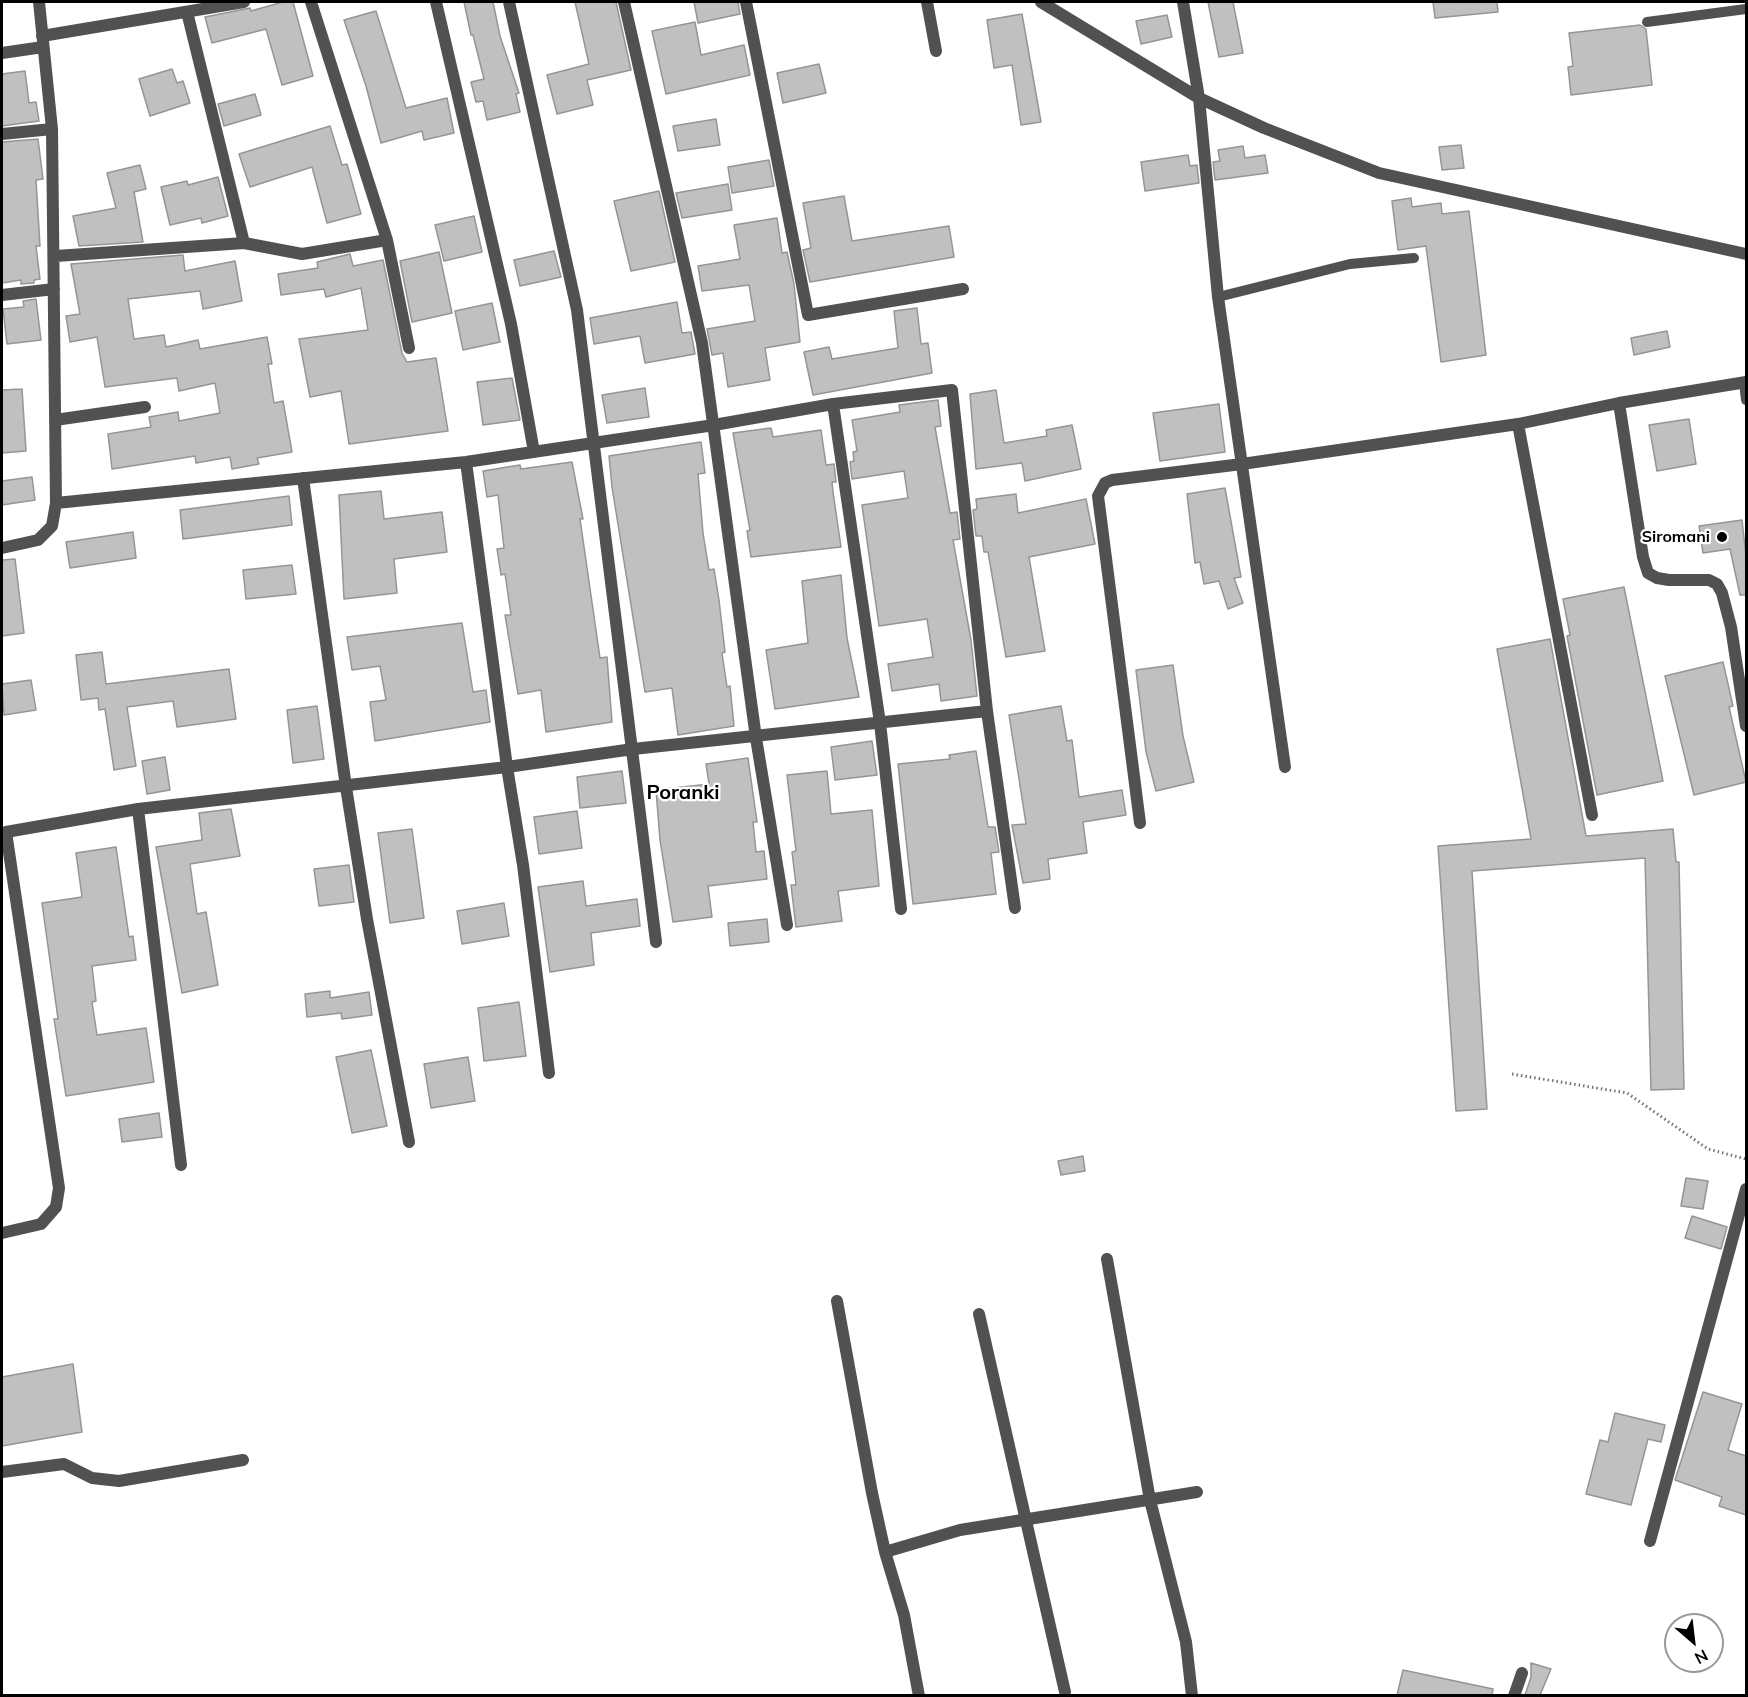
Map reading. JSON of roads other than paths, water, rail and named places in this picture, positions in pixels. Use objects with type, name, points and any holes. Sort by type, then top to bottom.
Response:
[{"type":"street","points":[[2,548],[38,540],[52,526],[56,503],[54,289],[56,256],[52,129],[39,2]]},
{"type":"street","points":[[2,53],[42,42],[244,2]]},
{"type":"street","points":[[311,2],[387,240],[409,348]]},
{"type":"street","points":[[436,2],[511,324],[534,452]]},
{"type":"street","points":[[509,2],[577,310],[656,942]]},
{"type":"street","points":[[624,2],[702,343],[756,738],[787,925]]},
{"type":"street","points":[[746,2],[808,315],[963,289]]},
{"type":"street","points":[[927,2],[936,51]]},
{"type":"street","points":[[1044,2],[1199,98],[1264,128],[1378,173],[1746,254]]},
{"type":"street","points":[[1183,2],[1199,98],[1218,297],[1285,767]]},
{"type":"street","points":[[188,12],[244,243]]},
{"type":"street","points":[[2,134],[52,129]]},
{"type":"street","points":[[56,256],[244,243],[302,254],[387,240]]},
{"type":"street","points":[[2,295],[54,289]]},
{"type":"street","points":[[1140,823],[1098,496],[1101,488],[1112,480],[1242,464],[1518,424],[1619,403],[1745,382]]},
{"type":"street","points":[[56,503],[466,462],[714,425],[832,404],[952,390],[987,711],[1015,908]]},
{"type":"street","points":[[1619,403],[1642,557],[1648,573],[1656,578],[1709,580],[1717,584],[1722,593],[1731,627],[1746,726]]},
{"type":"street","points":[[832,404],[880,723],[901,909]]},
{"type":"street","points":[[55,420],[145,407]]},
{"type":"street","points":[[1518,424],[1592,814]]},
{"type":"street","points":[[466,462],[507,767],[523,865],[549,1073]]},
{"type":"street","points":[[303,478],[346,787],[367,919],[409,1142]]},
{"type":"street","points":[[2,1233],[41,1224],[56,1208],[59,1188],[4,828],[138,809],[507,767],[633,749],[756,738],[987,711]]},
{"type":"street","points":[[138,809],[181,1165]]},
{"type":"street","points":[[1650,1541],[1746,1189]]},
{"type":"street","points":[[1107,1258],[1149,1500],[1186,1642],[1192,1695]]},
{"type":"street","points":[[837,1301],[872,1494],[885,1552],[904,1615],[920,1695]]},
{"type":"street","points":[[979,1314],[1065,1692]]},
{"type":"street","points":[[2,1472],[64,1464],[92,1478],[119,1481],[243,1460]]},
{"type":"street","points":[[885,1552],[960,1530],[1197,1492]]},
{"type":"street","points":[[1514,1695],[1521,1673]]},
{"type":"lane","points":[[1647,22],[1746,9]]},
{"type":"lane","points":[[1218,297],[1350,264],[1414,258]]},
{"type":"lane","points":[[1745,382],[1746,400]]},
{"type":"place","name":"Siromani","points":[[1722,537]]},
{"type":"district","name":"Poranki","points":[[683,793]]}]
